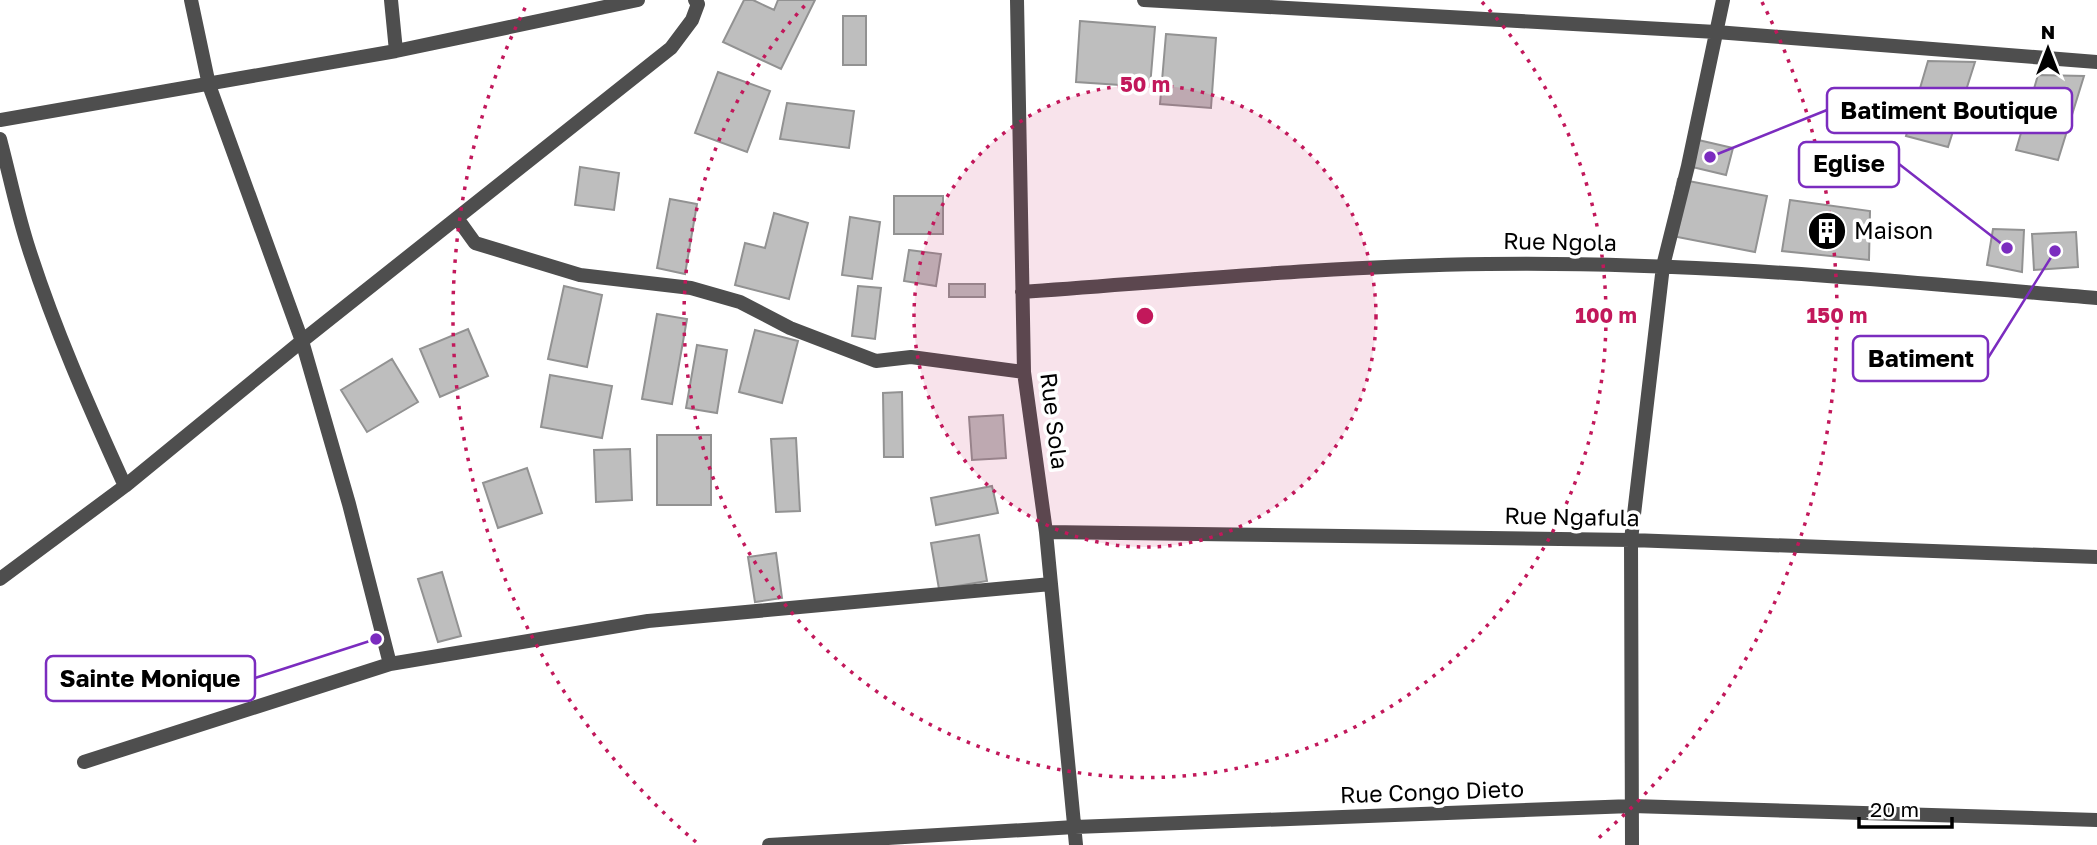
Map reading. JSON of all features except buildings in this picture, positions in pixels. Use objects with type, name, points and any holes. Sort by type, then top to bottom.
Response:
[{"type":"street","points":[[191,0],[209,85],[302,341],[349,504],[390,664]]},
{"type":"street","points":[[391,0],[396,51]]},
{"type":"street","points":[[0,120],[396,51],[638,0]]},
{"type":"street","points":[[0,579],[125,486],[302,341],[671,48],[692,20],[698,4],[695,0]]},
{"type":"street","name":"Rue Sola","points":[[1017,0],[1024,372],[1046,532],[1076,845]]},
{"type":"street","points":[[1144,0],[1716,32],[2097,62]]},
{"type":"street","points":[[1632,845],[1631,540],[1663,266],[1688,166],[1723,0]]},
{"type":"street","points":[[0,138],[26,242],[38,276],[78,381],[125,486]]},
{"type":"street","points":[[457,218],[475,243],[580,275],[691,288],[740,302],[790,328],[876,361],[911,357],[1024,372]]},
{"type":"street","name":"Rue Ngola","points":[[1022,292],[1289,272],[1499,264],[1663,266],[2097,298]]},
{"type":"street","name":"Rue Ngafula","points":[[1046,532],[1631,540],[2097,558]]},
{"type":"street","points":[[84,762],[390,664],[648,621],[1051,584]]},
{"type":"street","name":"Rue Congo Dieto","points":[[769,845],[1075,827],[1632,806],[2097,820]]},
{"type":"place","name":"Batiment Boutique","points":[[1710,157]]},
{"type":"place","name":"Maison","points":[[1827,231]]},
{"type":"place","name":"Eglise","points":[[2007,248]]},
{"type":"place","name":"Batiment","points":[[2055,251]]},
{"type":"place","name":"Sainte Monique","points":[[376,639]]}]
